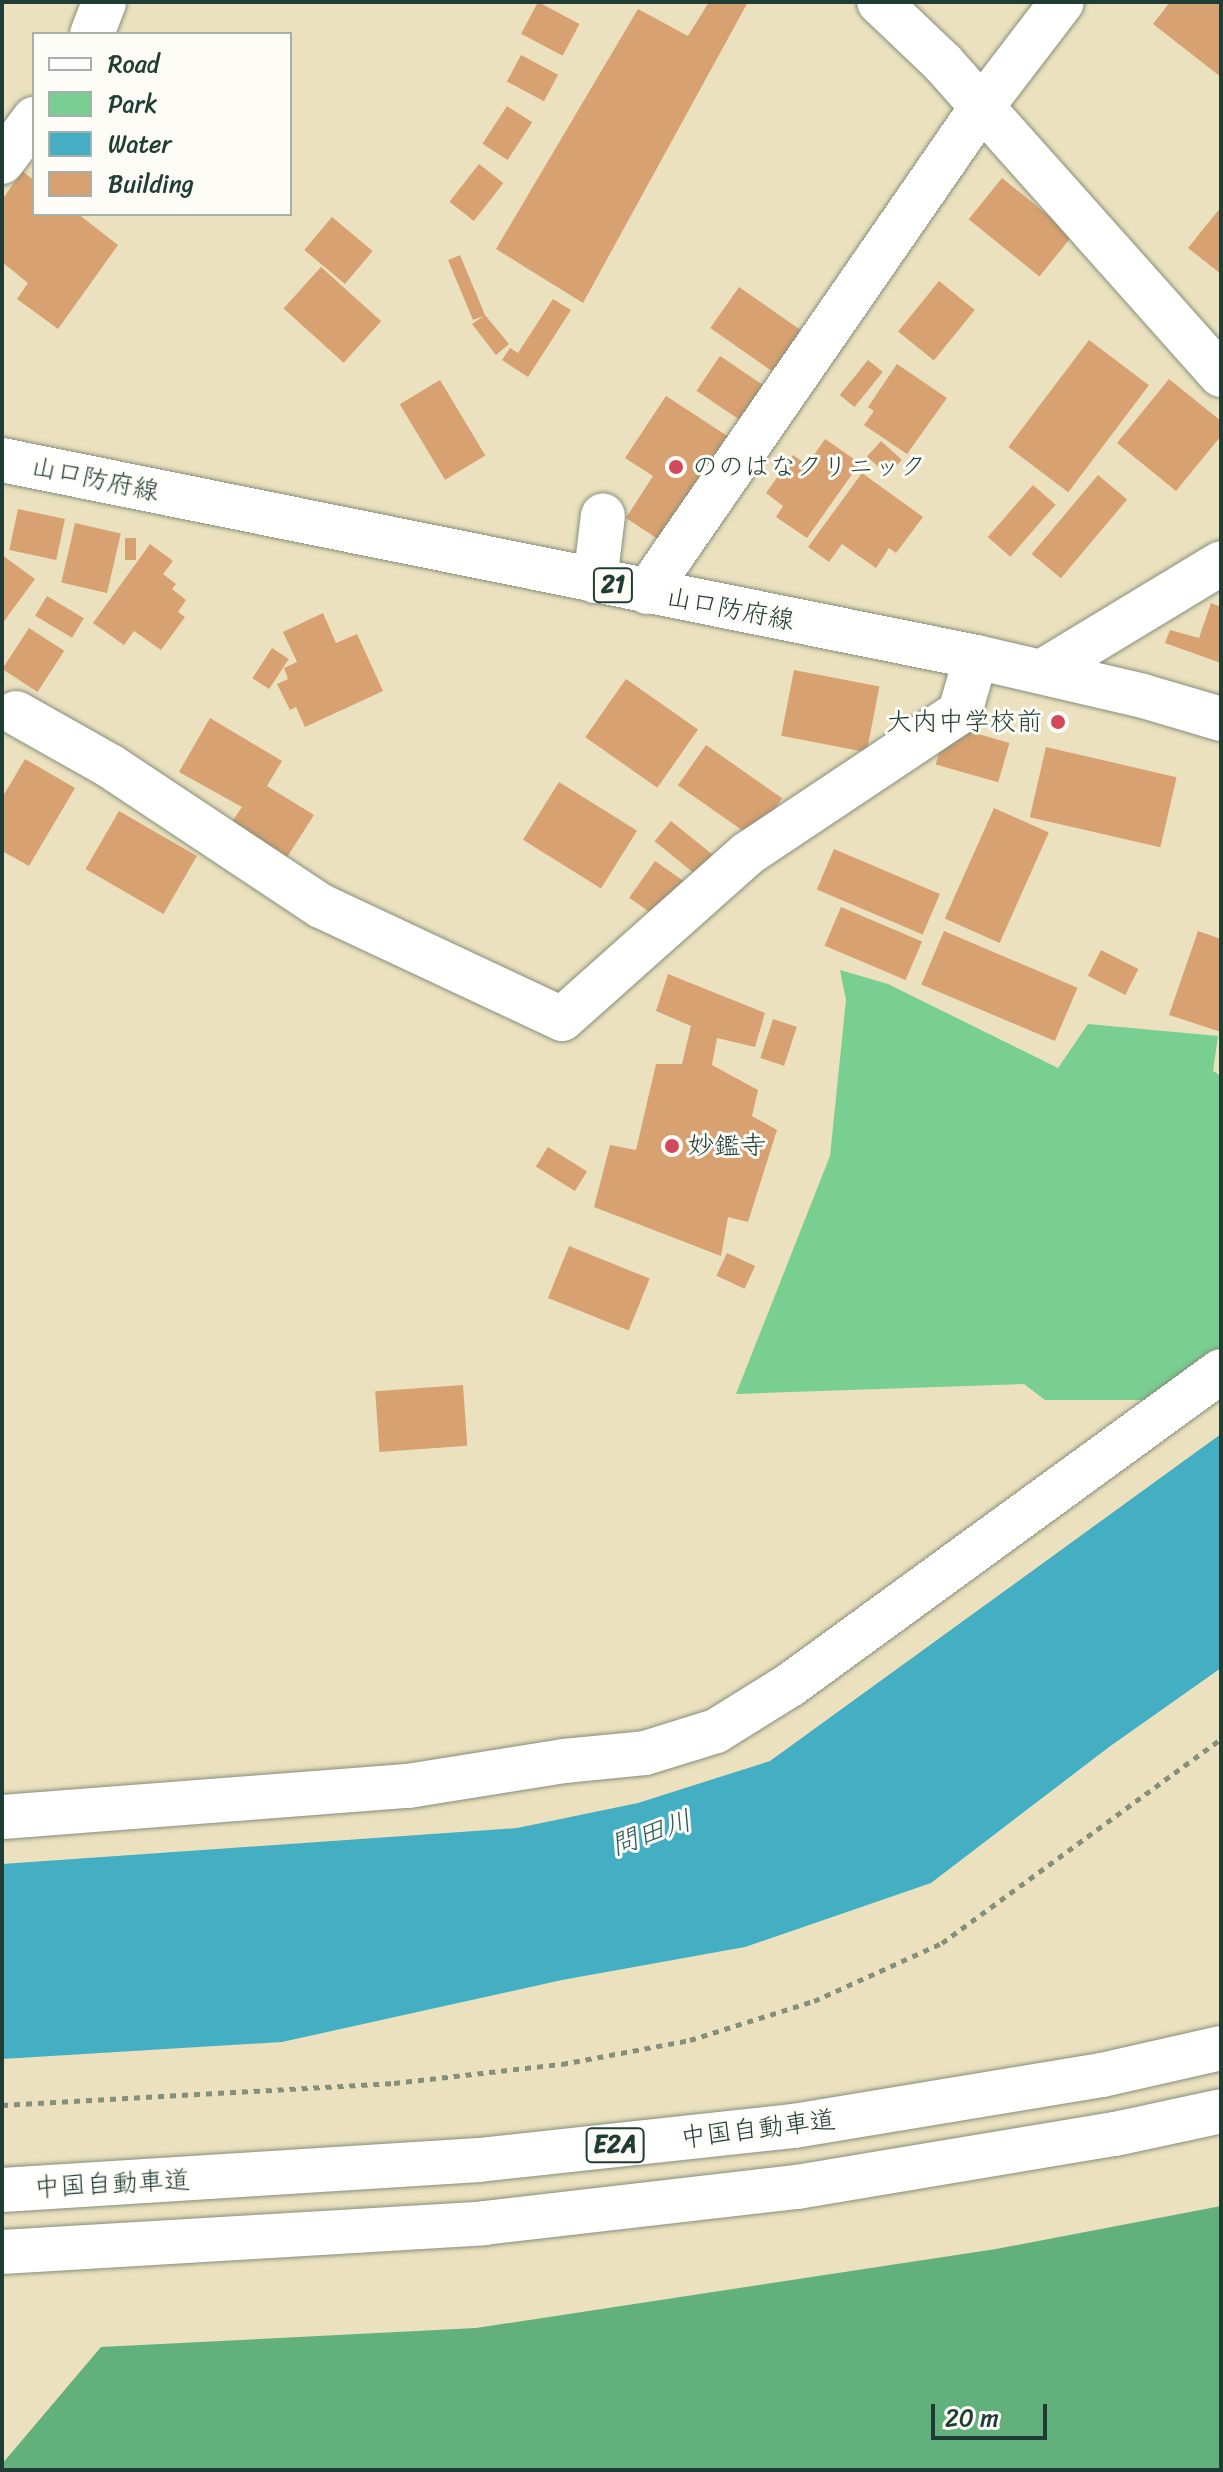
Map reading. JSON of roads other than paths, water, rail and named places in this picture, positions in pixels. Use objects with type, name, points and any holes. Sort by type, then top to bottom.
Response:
[{"type":"main road","points":[[93,32],[104,2]]},
{"type":"main road","points":[[647,592],[913,176],[981,108],[1062,2]]},
{"type":"main road","points":[[887,24],[981,108],[1221,375]]},
{"type":"main road","points":[[2,162],[32,122]]},
{"type":"main road","name":"山口防府線","points":[[2,460],[1043,671],[1221,719]]},
{"type":"main road","points":[[595,581],[603,515]]},
{"type":"main road","points":[[1043,671],[1221,563]]},
{"type":"main road","points":[[7,720],[110,766],[321,906],[562,1019],[747,854],[960,712],[976,657]]},
{"type":"main road","points":[[2,1817],[408,1786],[564,1761],[645,1753],[716,1731],[790,1685],[1221,1371]]},
{"type":"main road","name":"中国自動車道","points":[[2,2190],[479,2160],[794,2126],[1102,2075],[1221,2048]]},
{"type":"main road","points":[[2,2252],[484,2223],[797,2187],[1115,2134],[1221,2111]]},
{"type":"water","name":"問田川","points":[[1221,1434],[1221,1668],[1109,1747],[931,1883],[745,1947],[562,1980],[282,2042],[2,2059],[2,1864],[517,1828],[638,1803],[770,1761]]},
{"type":"place","name":"ののはなクリニック","points":[[676,467]]},
{"type":"place","name":"大内中学校前","points":[[1058,722]]},
{"type":"place","name":"妙鑑寺","points":[[672,1146]]}]
